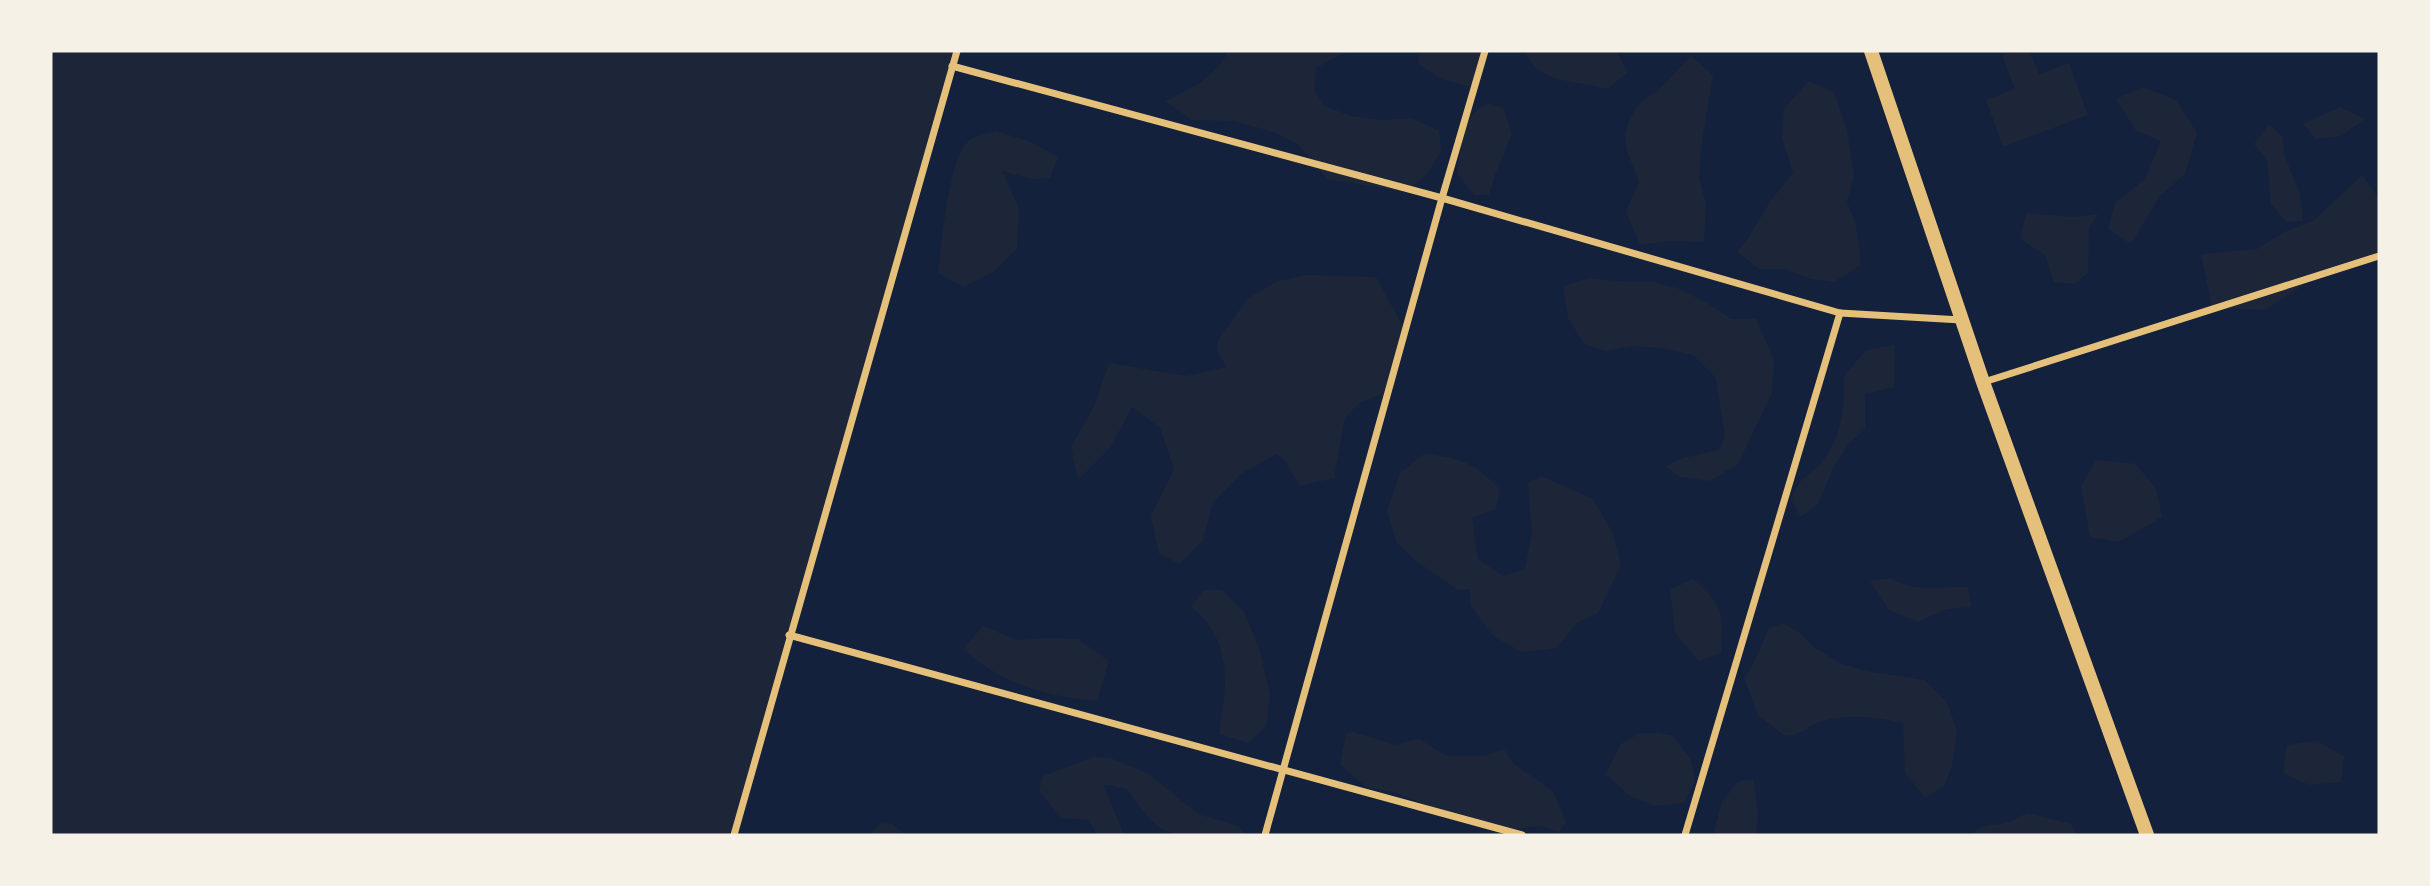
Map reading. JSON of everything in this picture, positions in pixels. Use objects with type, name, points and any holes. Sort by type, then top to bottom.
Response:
[{"type":"main road","points":[[1871,51],[1961,320],[2147,835]]},
{"type":"street","points":[[734,835],[957,51]]},
{"type":"street","points":[[1265,835],[1485,51]]},
{"type":"street","points":[[953,66],[1442,198],[1840,313],[1961,320]]},
{"type":"street","points":[[1983,382],[2379,256]]},
{"type":"street","points":[[1685,835],[1840,313]]},
{"type":"street","points":[[789,635],[1522,835]]},
{"type":"shaded area","points":[[51,51],[957,51],[734,835],[51,835]]},
{"type":"shaded area","points":[[1228,51],[1348,51],[1316,68],[1314,90],[1326,107],[1352,116],[1382,120],[1412,118],[1439,131],[1441,151],[1428,173],[1414,185],[1394,190],[1327,179],[1298,144],[1274,132],[1234,121],[1192,120],[1165,101],[1210,75]]},
{"type":"shaded area","points":[[1420,51],[1489,51],[1470,87],[1441,79],[1418,63]]},
{"type":"shaded area","points":[[1526,51],[1616,51],[1628,72],[1607,89],[1572,82],[1548,76],[1539,70]]},
{"type":"shaded area","points":[[2015,51],[2030,51],[2039,74],[2069,63],[2088,115],[2003,147],[1986,100],[2015,89],[2002,55]]},
{"type":"shaded area","points":[[1691,56],[1713,75],[1701,147],[1699,178],[1706,204],[1704,242],[1670,241],[1640,245],[1626,211],[1639,182],[1627,150],[1626,130],[1638,106],[1657,92]]},
{"type":"shaded area","points":[[1808,81],[1834,92],[1847,130],[1854,177],[1847,202],[1856,225],[1861,265],[1834,282],[1810,279],[1785,269],[1759,269],[1737,252],[1771,200],[1793,173],[1782,138],[1784,109]]},
{"type":"shaded area","points":[[2142,87],[2176,100],[2197,133],[2185,174],[2160,196],[2131,244],[2108,229],[2115,203],[2145,179],[2161,141],[2136,131],[2116,99]]},
{"type":"shaded area","points":[[1489,103],[1503,108],[1512,134],[1489,195],[1474,195],[1457,173],[1461,142],[1472,115]]},
{"type":"shaded area","points":[[2340,107],[2365,119],[2341,136],[2316,139],[2303,124]]},
{"type":"shaded area","points":[[2269,124],[2283,137],[2284,154],[2300,194],[2303,221],[2286,222],[2271,204],[2267,159],[2254,144]]},
{"type":"shaded area","points":[[996,131],[1031,142],[1058,157],[1050,178],[1031,179],[1002,171],[1019,208],[1017,249],[993,272],[963,287],[938,273],[951,182],[962,149],[970,140]]},
{"type":"shaded area","points":[[2362,175],[2379,198],[2379,256],[2317,276],[2265,310],[2212,308],[2201,254],[2257,249],[2284,232],[2313,221]]},
{"type":"shaded area","points":[[2026,213],[2073,217],[2098,214],[2089,227],[2088,273],[2074,284],[2054,282],[2045,255],[2020,239]]},
{"type":"shaded area","points":[[1307,275],[1376,277],[1403,327],[1391,391],[1360,402],[1345,417],[1334,478],[1300,486],[1285,461],[1277,454],[1241,474],[1213,502],[1203,540],[1180,564],[1159,554],[1151,516],[1174,469],[1160,428],[1132,407],[1110,448],[1078,480],[1071,447],[1094,406],[1109,363],[1186,376],[1226,367],[1217,350],[1218,340],[1248,298],[1278,281]]},
{"type":"shaded area","points":[[1589,278],[1653,282],[1677,288],[1731,319],[1756,319],[1774,360],[1772,393],[1738,464],[1710,481],[1680,477],[1665,466],[1683,458],[1719,450],[1725,436],[1716,378],[1693,355],[1663,348],[1630,346],[1605,351],[1584,344],[1568,318],[1563,286]]},
{"type":"shaded area","points":[[1895,345],[1894,387],[1865,394],[1865,429],[1848,445],[1833,468],[1818,504],[1801,517],[1791,500],[1798,485],[1817,468],[1834,442],[1843,410],[1844,376],[1866,350]]},
{"type":"shaded area","points":[[1424,454],[1466,463],[1500,489],[1496,509],[1472,518],[1478,559],[1503,576],[1525,569],[1532,534],[1528,483],[1541,476],[1593,499],[1613,534],[1621,565],[1598,613],[1577,623],[1556,648],[1521,652],[1492,635],[1471,606],[1469,589],[1458,590],[1416,561],[1397,543],[1387,511],[1400,473]]},
{"type":"shaded area","points":[[2096,460],[2136,464],[2156,489],[2162,517],[2119,542],[2090,537],[2081,486]]},
{"type":"shaded area","points":[[1891,578],[1920,588],[1968,587],[1971,607],[1946,609],[1918,622],[1889,610],[1870,581]]},
{"type":"shaded area","points":[[1693,579],[1716,604],[1722,628],[1721,653],[1699,661],[1675,633],[1670,590]]},
{"type":"shaded area","points":[[1204,590],[1222,590],[1244,612],[1259,648],[1270,695],[1266,727],[1248,743],[1219,734],[1225,682],[1221,649],[1205,620],[1191,607]]},
{"type":"shaded area","points":[[1783,623],[1840,663],[1866,671],[1925,680],[1947,702],[1957,731],[1952,766],[1944,786],[1925,798],[1905,773],[1903,723],[1872,718],[1830,719],[1797,734],[1785,736],[1758,715],[1744,678],[1769,628]]},
{"type":"shaded area","points":[[983,626],[1017,640],[1078,639],[1109,661],[1097,701],[1042,692],[994,672],[963,649]]},
{"type":"shaded area","points":[[1353,732],[1395,745],[1419,739],[1447,756],[1484,756],[1504,749],[1514,764],[1553,791],[1566,822],[1559,832],[1540,826],[1496,832],[1394,792],[1366,787],[1340,765],[1346,734]]},
{"type":"shaded area","points":[[1640,733],[1673,736],[1691,760],[1695,782],[1684,803],[1655,806],[1630,796],[1606,774],[1621,744]]},
{"type":"shaded area","points":[[2317,741],[2344,756],[2341,782],[2309,785],[2283,773],[2287,745]]},
{"type":"shaded area","points":[[1093,757],[1111,758],[1149,774],[1198,814],[1238,826],[1245,835],[1200,836],[1167,831],[1150,819],[1127,789],[1103,784],[1124,835],[1097,835],[1089,820],[1062,818],[1039,791],[1043,776]]},
{"type":"shaded area","points":[[1753,779],[1758,813],[1756,835],[1713,835],[1722,802],[1738,781]]},
{"type":"shaded area","points":[[2027,813],[2071,824],[2076,835],[1972,835],[1983,827],[2008,822]]},
{"type":"shaded area","points":[[881,823],[892,824],[906,835],[869,835]]}]
